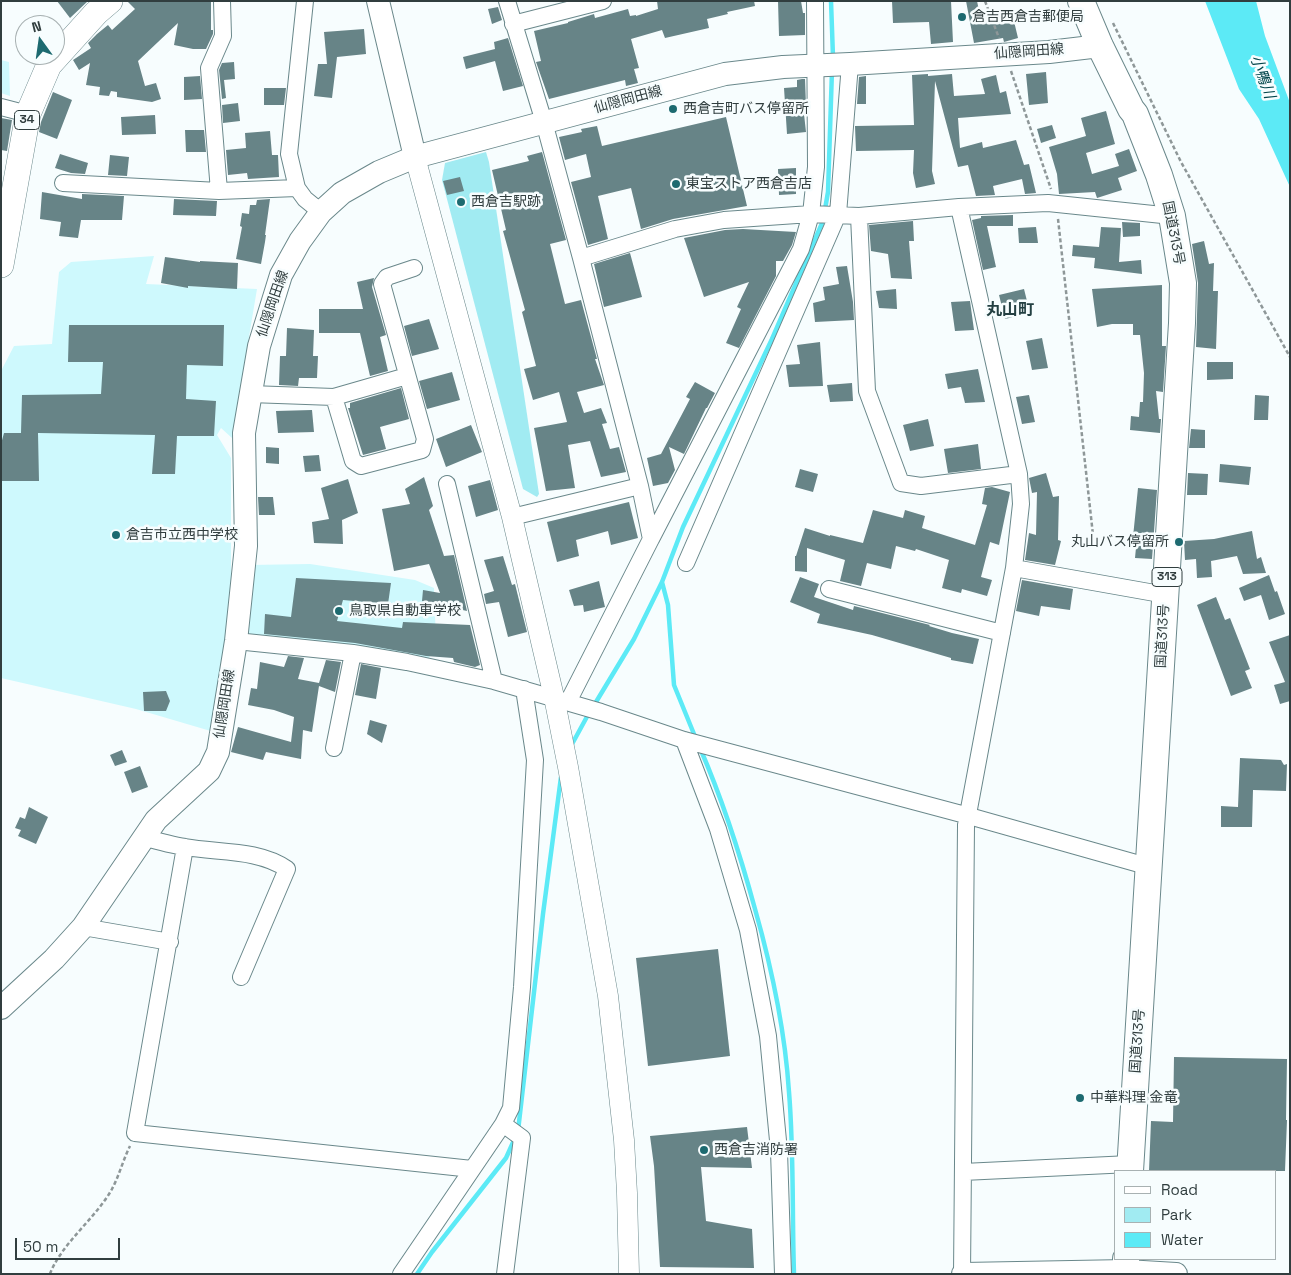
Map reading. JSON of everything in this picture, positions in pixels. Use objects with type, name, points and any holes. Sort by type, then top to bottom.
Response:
[{"type":"highway","name":"国道313号","points":[[1081,1],[1100,46],[1131,110],[1135,114],[1159,175],[1172,216],[1183,283],[1150,867],[1130,1168]]},
{"type":"main road","name":"34","points":[[1,265],[28,114],[49,65],[96,13],[110,1]]},
{"type":"main road","points":[[378,1],[415,157]]},
{"type":"main road","name":"仙隠岡田線","points":[[1,1008],[54,959],[83,927],[156,820],[209,771],[218,752],[236,641],[246,546],[244,433],[259,346],[281,275],[300,241],[321,212],[342,193],[371,176],[415,157],[726,74],[784,67],[1049,52],[1100,46]]},
{"type":"main road","points":[[962,1274],[1126,1268],[1176,1274]]},
{"type":"street","points":[[219,191],[209,68],[223,36],[222,1]]},
{"type":"street","points":[[305,1],[289,154],[296,188],[305,199],[321,212]]},
{"type":"street","points":[[507,1],[544,122],[581,258],[640,486],[651,538]]},
{"type":"street","points":[[513,24],[603,1]]},
{"type":"street","points":[[629,1274],[628,1193],[624,1140],[608,996],[562,738],[568,702],[801,249],[811,214],[816,167],[819,66],[815,1]]},
{"type":"street","points":[[686,563],[838,214],[848,64]]},
{"type":"street","points":[[1,107],[28,114]]},
{"type":"street","points":[[415,157],[512,518],[568,702]]},
{"type":"street","points":[[63,182],[219,191],[296,188]]},
{"type":"street","points":[[581,258],[675,229],[724,220],[811,214],[859,216],[959,207],[1056,203],[1172,216]]},
{"type":"street","points":[[959,207],[1019,474],[1021,504],[1014,568],[966,825],[962,1274]]},
{"type":"street","points":[[859,216],[867,391],[901,483],[921,486],[1019,474]]},
{"type":"street","points":[[334,397],[353,462],[361,466],[422,450],[425,439],[382,284],[387,277],[414,268]]},
{"type":"street","points":[[250,394],[334,397],[408,376]]},
{"type":"street","points":[[447,484],[494,681]]},
{"type":"street","points":[[512,518],[640,486]]},
{"type":"street","points":[[1014,568],[1166,595]]},
{"type":"street","points":[[830,589],[1002,633]]},
{"type":"street","points":[[236,641],[353,653],[407,662],[494,681],[602,712],[725,752],[969,816],[1150,867]]},
{"type":"street","points":[[334,748],[353,653]]},
{"type":"street","points":[[401,1274],[504,1124],[511,1108],[522,986],[535,760],[524,689]]},
{"type":"street","points":[[688,741],[718,829],[748,930],[768,1036],[779,1151],[783,1274]]},
{"type":"street","points":[[143,838],[185,847],[252,855],[277,862],[287,869],[241,977]]},
{"type":"street","points":[[185,847],[170,942],[135,1133],[472,1169]]},
{"type":"street","points":[[83,927],[170,942]]},
{"type":"street","points":[[504,1124],[522,1138],[505,1274]]},
{"type":"street","points":[[963,1172],[1130,1168]]},
{"type":"path","points":[[986,1],[1006,54],[1056,203],[1093,535]]},
{"type":"path","points":[[1111,18],[1181,162],[1290,357]]},
{"type":"path","points":[[50,1274],[54,1262],[112,1190],[135,1133]]},
{"type":"shaded area","points":[[1,60],[9,62],[10,96],[1,93]]},
{"type":"shaded area","name":"倉吉市立西中学校","points":[[154,256],[146,284],[257,289],[232,438],[221,428],[217,435],[231,458],[231,612],[214,732],[136,709],[1,678],[1,371],[14,346],[52,344],[59,272],[71,262]]},
{"type":"shaded area","name":"鳥取県自動車学校","points":[[310,564],[415,580],[434,588],[436,641],[427,663],[245,637],[249,565]]},
{"type":"green space","points":[[486,152],[539,494],[537,497],[523,489],[442,180],[445,163]]},
{"type":"water","name":"小鴨川","points":[[1205,1],[1256,1],[1265,36],[1290,103],[1290,187],[1259,119],[1239,89]]},
{"type":"building","points":[[57,1],[88,1],[70,18]]},
{"type":"building","points":[[127,1],[211,1],[211,30],[213,30],[213,34],[206,49],[193,49],[174,45],[178,23],[138,61],[145,86],[156,83],[161,99],[152,102],[117,97],[117,92],[111,91],[109,96],[99,95],[100,87],[86,85],[90,63],[79,70],[73,60],[91,48],[88,43],[97,34],[108,25],[112,30],[135,9]]},
{"type":"building","points":[[657,1],[754,1],[755,6],[727,12],[728,14],[707,19],[709,28],[665,38],[662,30],[631,39],[639,68],[634,69],[638,83],[626,86],[625,80],[549,99],[536,62],[541,61],[534,31],[568,23],[594,14],[595,18],[628,9],[630,16],[636,16],[658,9]]},
{"type":"building","points":[[778,1],[801,1],[803,13],[805,13],[805,35],[779,36]]},
{"type":"building","points":[[892,1],[951,1],[953,42],[931,44],[929,22],[893,23]]},
{"type":"building","points":[[966,1],[977,1],[981,20],[1012,13],[1018,38],[1004,42],[1003,38],[974,43]]},
{"type":"building","points":[[498,7],[502,20],[492,24],[488,9]]},
{"type":"building","points":[[364,29],[366,54],[337,57],[332,98],[314,96],[318,64],[327,64],[324,32]]},
{"type":"building","points":[[508,38],[523,86],[503,91],[495,61],[466,69],[463,57],[495,49],[494,42]]},
{"type":"building","points":[[234,62],[235,79],[224,80],[226,98],[222,99],[219,70],[222,63]]},
{"type":"building","points":[[1046,72],[1048,103],[1029,105],[1026,74]]},
{"type":"building","points":[[928,74],[928,76],[952,74],[954,96],[985,94],[981,79],[996,75],[1000,93],[1006,91],[1011,114],[958,118],[960,148],[982,142],[983,148],[1016,140],[1024,165],[1029,164],[1036,193],[1025,194],[1022,179],[993,186],[995,195],[976,196],[968,165],[958,167],[935,81],[932,171],[935,184],[916,188],[913,173],[914,150],[856,151],[855,126],[914,125],[912,75]]},
{"type":"building","points":[[200,76],[202,99],[184,100],[184,77]]},
{"type":"building","points":[[866,76],[866,104],[857,104],[859,77]]},
{"type":"building","points":[[805,79],[806,105],[803,105],[806,132],[787,134],[784,88],[797,87],[797,80]]},
{"type":"building","points":[[264,88],[286,88],[284,105],[264,105]]},
{"type":"building","points":[[53,92],[72,100],[57,139],[39,132]]},
{"type":"building","points":[[238,103],[240,121],[223,123],[222,105]]},
{"type":"building","points":[[1106,111],[1115,144],[1086,153],[1092,174],[1119,166],[1115,154],[1129,149],[1137,171],[1118,178],[1122,190],[1097,198],[1095,192],[1059,194],[1057,174],[1049,147],[1086,136],[1081,118]]},
{"type":"building","points":[[155,115],[156,134],[122,135],[121,117]]},
{"type":"building","points":[[726,117],[747,206],[673,219],[641,229],[631,188],[598,196],[608,239],[588,245],[571,182],[591,177],[586,154],[565,160],[559,137],[582,132],[581,129],[597,126],[602,146]]},
{"type":"building","points":[[1,118],[12,120],[7,151],[1,150]]},
{"type":"building","points":[[1052,125],[1056,138],[1041,143],[1037,129]]},
{"type":"building","points":[[185,130],[204,130],[206,152],[186,152]]},
{"type":"building","points":[[270,131],[272,155],[278,155],[279,177],[248,179],[247,173],[228,175],[226,150],[246,148],[245,133]]},
{"type":"building","points":[[542,152],[566,240],[550,244],[565,304],[581,300],[597,359],[595,359],[604,385],[577,392],[584,413],[601,408],[607,423],[602,424],[610,449],[619,447],[626,472],[601,477],[590,441],[568,445],[575,488],[546,491],[534,428],[567,422],[559,392],[533,400],[524,369],[536,366],[522,312],[525,310],[503,231],[506,230],[492,170],[529,161],[527,156]]},
{"type":"building","points":[[60,154],[88,163],[85,174],[71,173],[55,168]]},
{"type":"building","points":[[110,155],[129,157],[127,176],[108,175]]},
{"type":"building","points":[[796,168],[796,194],[779,195],[778,169]]},
{"type":"building","points":[[460,177],[464,191],[447,195],[443,181]]},
{"type":"building","points":[[42,192],[82,199],[82,194],[124,196],[122,220],[81,220],[78,238],[59,236],[61,222],[40,219]]},
{"type":"building","points":[[174,199],[217,201],[216,216],[173,215]]},
{"type":"building","points":[[270,199],[261,264],[236,259],[242,227],[240,226],[242,213],[249,214],[250,205],[256,205],[257,200]]},
{"type":"building","points":[[1013,215],[1013,226],[987,226],[996,267],[983,270],[972,220],[981,218],[981,216]]},
{"type":"building","points":[[913,221],[914,241],[909,241],[912,279],[891,278],[888,254],[871,251],[869,225]]},
{"type":"building","points":[[1122,222],[1140,223],[1140,236],[1123,237]]},
{"type":"building","points":[[1036,227],[1038,243],[1019,243],[1018,228]]},
{"type":"building","points":[[1101,227],[1121,228],[1119,262],[1141,260],[1142,274],[1094,268],[1095,258],[1072,256],[1073,245],[1099,247]]},
{"type":"building","points":[[743,229],[796,232],[792,245],[783,261],[776,261],[776,276],[739,348],[726,343],[741,309],[737,307],[749,282],[704,297],[684,238],[725,230]]},
{"type":"building","points":[[1204,241],[1209,264],[1214,263],[1213,291],[1218,291],[1216,349],[1196,347],[1198,283],[1192,244]]},
{"type":"building","points":[[630,253],[642,297],[604,307],[594,264]]},
{"type":"building","points":[[165,257],[200,262],[238,263],[237,289],[188,286],[188,288],[161,283]]},
{"type":"building","points":[[847,266],[854,320],[815,322],[813,303],[825,300],[823,287],[839,284],[836,267]]},
{"type":"building","points":[[374,278],[372,287],[386,335],[380,337],[388,371],[370,376],[360,333],[319,333],[319,309],[363,309],[357,282]]},
{"type":"building","points":[[1162,285],[1162,346],[1166,346],[1163,392],[1156,391],[1159,419],[1161,419],[1160,433],[1130,430],[1131,416],[1139,417],[1140,402],[1143,402],[1144,373],[1140,335],[1133,335],[1133,324],[1112,324],[1097,327],[1092,289]]},
{"type":"building","points":[[896,289],[897,309],[879,308],[876,291]]},
{"type":"building","points":[[1024,289],[1030,313],[1005,319],[999,295]]},
{"type":"building","points":[[970,301],[974,330],[955,331],[951,302]]},
{"type":"building","points":[[429,319],[439,349],[412,356],[404,326]]},
{"type":"building","points":[[69,325],[224,325],[223,366],[187,365],[186,399],[216,401],[214,436],[177,436],[175,474],[152,474],[155,435],[38,433],[39,481],[1,481],[1,444],[4,433],[21,433],[22,395],[101,394],[103,362],[68,362]]},
{"type":"building","points":[[287,328],[314,330],[313,356],[318,356],[317,378],[299,378],[298,386],[279,385],[280,356],[286,356]]},
{"type":"building","points":[[1042,338],[1048,368],[1032,370],[1026,341]]},
{"type":"building","points":[[820,342],[823,386],[789,387],[786,365],[800,364],[797,345]]},
{"type":"building","points":[[1207,362],[1233,362],[1233,379],[1207,380]]},
{"type":"building","points":[[978,369],[985,402],[965,403],[961,387],[948,389],[945,374]]},
{"type":"building","points":[[452,372],[460,400],[427,409],[419,381]]},
{"type":"building","points":[[695,382],[715,393],[684,454],[669,447],[675,470],[668,483],[653,486],[647,458],[661,454],[690,399],[686,397]]},
{"type":"building","points":[[852,383],[853,401],[830,402],[827,385]]},
{"type":"building","points":[[401,388],[409,419],[380,427],[386,449],[363,455],[348,408],[350,408],[350,403]]},
{"type":"building","points":[[1029,395],[1035,422],[1022,424],[1016,397]]},
{"type":"building","points":[[1255,395],[1269,396],[1268,420],[1254,420]]},
{"type":"building","points":[[312,410],[314,432],[278,433],[276,411]]},
{"type":"building","points":[[928,419],[934,446],[910,451],[903,425]]},
{"type":"building","points":[[471,425],[482,452],[446,467],[436,439]]},
{"type":"building","points":[[1191,429],[1205,430],[1205,448],[1189,448]]},
{"type":"building","points":[[978,444],[981,469],[948,473],[944,449]]},
{"type":"building","points":[[266,447],[279,448],[279,464],[266,463]]},
{"type":"building","points":[[319,455],[321,471],[305,472],[303,456]]},
{"type":"building","points":[[1220,464],[1251,467],[1249,485],[1219,482]]},
{"type":"building","points":[[800,469],[818,474],[813,492],[795,487]]},
{"type":"building","points":[[1046,473],[1053,497],[1059,496],[1058,540],[1061,541],[1055,565],[1025,560],[1029,533],[1036,535],[1037,492],[1032,493],[1029,478]]},
{"type":"building","points":[[1188,473],[1208,474],[1207,495],[1187,495]]},
{"type":"building","points":[[424,477],[433,506],[429,510],[444,556],[454,555],[467,611],[422,601],[423,590],[440,593],[429,564],[394,571],[382,509],[410,504],[405,489]]},
{"type":"building","points":[[348,479],[358,513],[342,520],[343,544],[314,543],[312,522],[329,519],[321,488]]},
{"type":"building","points":[[490,480],[498,510],[476,517],[468,486]]},
{"type":"building","points":[[992,487],[1010,492],[999,545],[990,542],[981,577],[992,580],[987,596],[962,589],[961,593],[942,588],[949,560],[916,549],[915,551],[896,546],[891,569],[867,563],[861,586],[840,581],[845,560],[807,548],[807,572],[795,571],[795,556],[805,528],[863,543],[873,510],[903,518],[905,510],[925,516],[922,528],[975,545],[987,505],[982,504],[985,488]]},
{"type":"building","points":[[1138,488],[1157,490],[1152,559],[1135,558],[1137,537],[1133,537]]},
{"type":"building","points":[[258,497],[273,497],[275,515],[259,515]]},
{"type":"building","points":[[629,502],[638,538],[611,545],[608,531],[576,540],[579,556],[557,562],[547,522]]},
{"type":"building","points":[[1252,531],[1257,559],[1261,557],[1266,573],[1243,574],[1237,556],[1211,561],[1212,577],[1197,578],[1196,559],[1185,560],[1184,541],[1214,539]]},
{"type":"building","points":[[503,556],[512,585],[515,584],[527,632],[508,637],[499,602],[486,604],[484,594],[494,591],[484,560]]},
{"type":"building","points":[[1269,575],[1285,614],[1269,620],[1261,595],[1244,601],[1239,588]]},
{"type":"building","points":[[800,577],[819,584],[814,597],[853,610],[854,606],[979,639],[973,664],[951,660],[951,658],[872,635],[817,623],[820,614],[790,602]]},
{"type":"building","points":[[296,578],[391,583],[388,604],[343,600],[337,621],[402,628],[403,622],[470,625],[480,665],[475,667],[454,662],[453,658],[426,656],[355,643],[264,634],[265,614],[291,617]]},
{"type":"building","points":[[1022,580],[1073,589],[1070,610],[1041,606],[1039,616],[1016,611]]},
{"type":"building","points":[[599,581],[605,607],[584,612],[583,605],[574,606],[569,590]]},
{"type":"building","points":[[1216,597],[1225,620],[1230,618],[1250,669],[1245,671],[1252,688],[1231,696],[1197,605]]},
{"type":"building","points":[[1290,635],[1290,701],[1280,704],[1274,685],[1285,682],[1269,642]]},
{"type":"building","points":[[288,656],[304,658],[298,679],[319,683],[326,660],[341,662],[335,692],[319,686],[312,732],[303,730],[301,759],[266,752],[263,760],[231,752],[238,727],[291,742],[294,717],[274,710],[248,705],[251,688],[257,689],[260,662],[284,667]]},
{"type":"building","points":[[361,664],[381,668],[376,699],[355,695]]},
{"type":"building","points":[[166,691],[170,701],[166,711],[144,711],[143,692]]},
{"type":"building","points":[[370,720],[387,725],[382,743],[367,734]]},
{"type":"building","points":[[122,750],[127,762],[115,766],[110,755]]},
{"type":"building","points":[[1240,758],[1281,760],[1284,765],[1287,764],[1286,791],[1253,790],[1252,827],[1221,827],[1221,806],[1238,807]]},
{"type":"building","points":[[140,766],[148,787],[132,793],[124,772]]},
{"type":"building","points":[[29,807],[48,817],[36,844],[18,836],[21,830],[15,828],[20,817],[25,819]]},
{"type":"building","points":[[718,949],[730,1056],[648,1066],[636,958]]},
{"type":"building","points":[[1174,1057],[1287,1059],[1285,1171],[1149,1170],[1151,1121],[1173,1122]]},
{"type":"building","points":[[747,1127],[752,1168],[701,1167],[706,1221],[752,1229],[754,1268],[660,1267],[654,1166],[650,1136]]},
{"type":"waterway","points":[[831,1],[833,57]]},
{"type":"waterway","points":[[593,707],[634,639],[662,582],[683,527],[772,339],[823,221],[828,192],[832,70]]},
{"type":"waterway","points":[[662,582],[668,605],[674,685],[696,739]]},
{"type":"waterway","points":[[571,746],[589,713]]},
{"type":"waterway","points":[[700,748],[724,808],[743,868],[777,1000],[787,1069],[791,1115],[794,1274]]},
{"type":"waterway","points":[[518,1131],[561,777]]},
{"type":"waterway","points":[[417,1274],[506,1158],[515,1138]]},
{"type":"place","name":"倉吉西倉吉郵便局","points":[[962,17]]},
{"type":"place","name":"西倉吉町バス停留所","points":[[673,109]]},
{"type":"place","name":"東宝ストア西倉吉店","points":[[676,184]]},
{"type":"place","name":"西倉吉駅跡","points":[[461,202]]},
{"type":"place","name":"倉吉市立西中学校","points":[[116,535]]},
{"type":"place","name":"丸山バス停留所","points":[[1179,542]]},
{"type":"place","name":"鳥取県自動車学校","points":[[339,611]]},
{"type":"place","name":"中華料理 金竜","points":[[1080,1098]]},
{"type":"place","name":"西倉吉消防署","points":[[704,1150]]},
{"type":"district","name":"丸山町","points":[[1010,311]]}]
